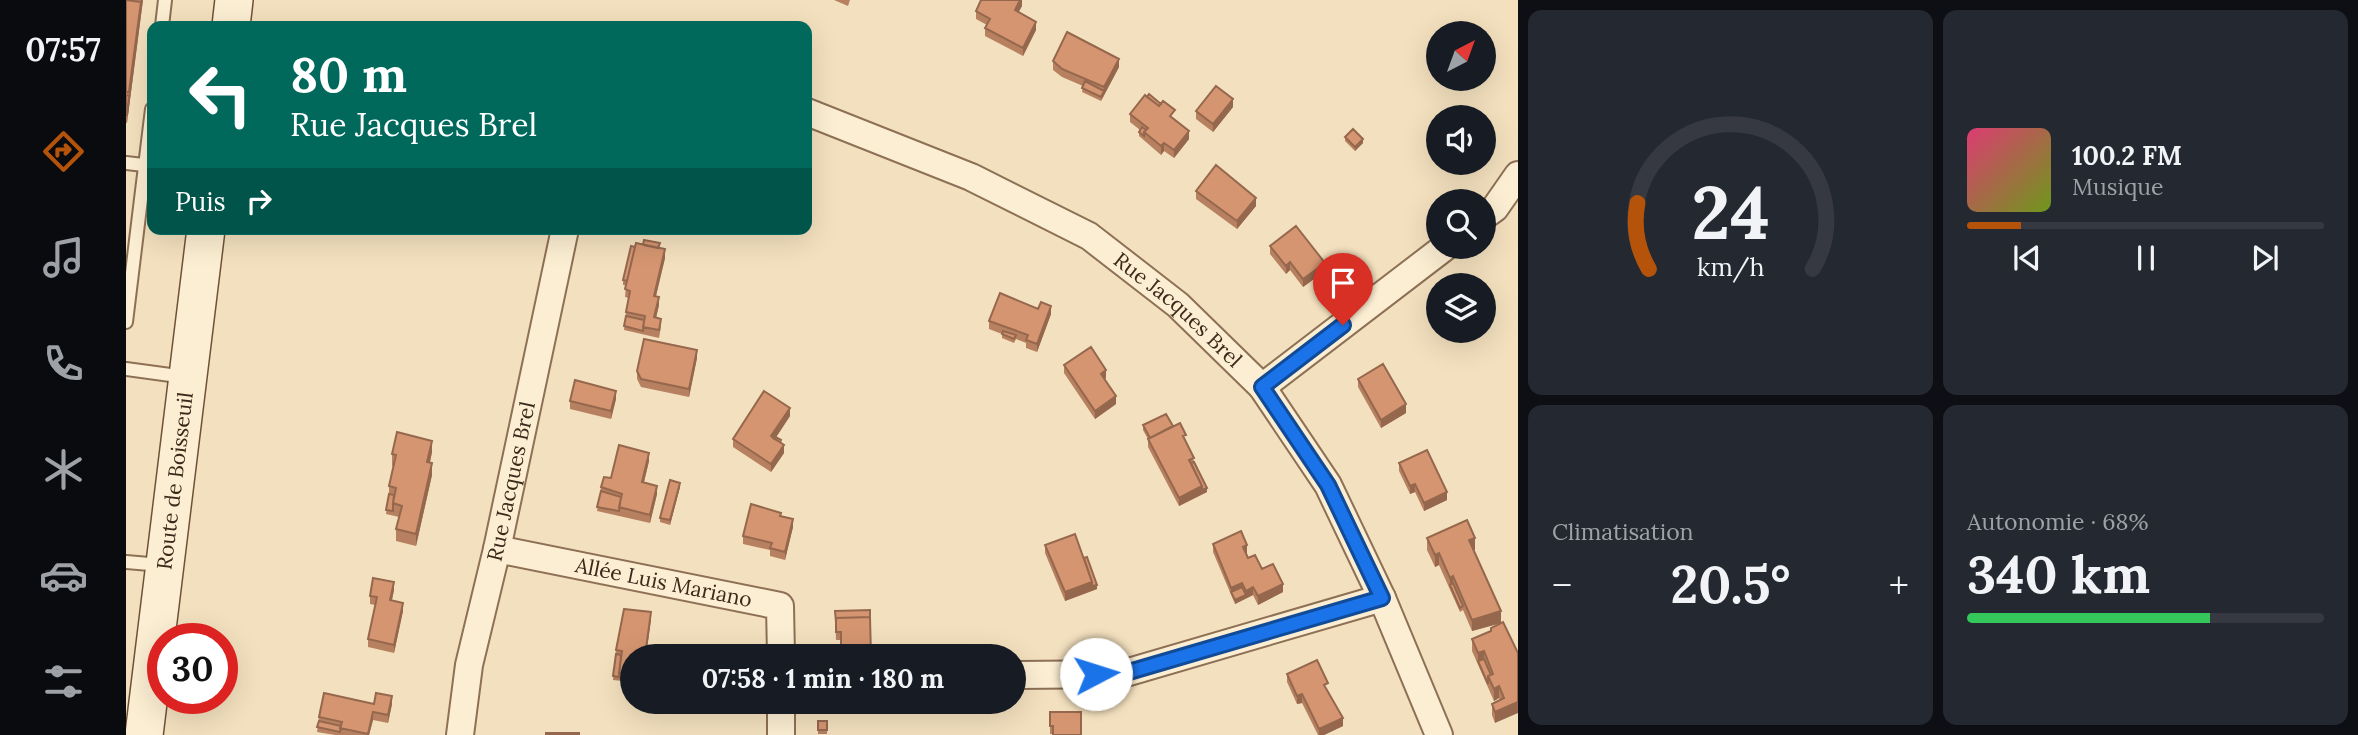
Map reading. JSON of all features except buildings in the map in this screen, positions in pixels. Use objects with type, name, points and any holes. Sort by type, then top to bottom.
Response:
[{"type":"main road","points":[[232,21],[234,0]]},
{"type":"main road","name":"Route de Boisseuil","points":[[144,735],[205,235]]},
{"type":"street","name":"Rue Jacques Brel","points":[[812,114],[971,177],[1089,236],[1178,305],[1262,387],[1328,485],[1382,598],[1439,735]]},
{"type":"street","points":[[1496,207],[1518,175]]},
{"type":"street","name":"Rue Jacques Brel","points":[[460,735],[469,665],[497,549],[564,235]]},
{"type":"street","points":[[1262,387],[1429,259]]},
{"type":"street","name":"Allée Luis Mariano","points":[[497,549],[780,606],[780,644]]},
{"type":"street","points":[[1026,675],[1122,674],[1382,598]]},
{"type":"street","points":[[781,714],[781,735]]},
{"type":"lane","points":[[162,21],[164,0]]},
{"type":"lane","points":[[126,163],[147,165]]},
{"type":"lane","points":[[126,322],[147,179]]},
{"type":"lane","points":[[126,369],[189,378]]},
{"type":"lane","points":[[126,562],[164,565]]},
{"type":"route","points":[[1096,674],[1122,674],[1382,598],[1328,485],[1262,387],[1343,325]]}]
